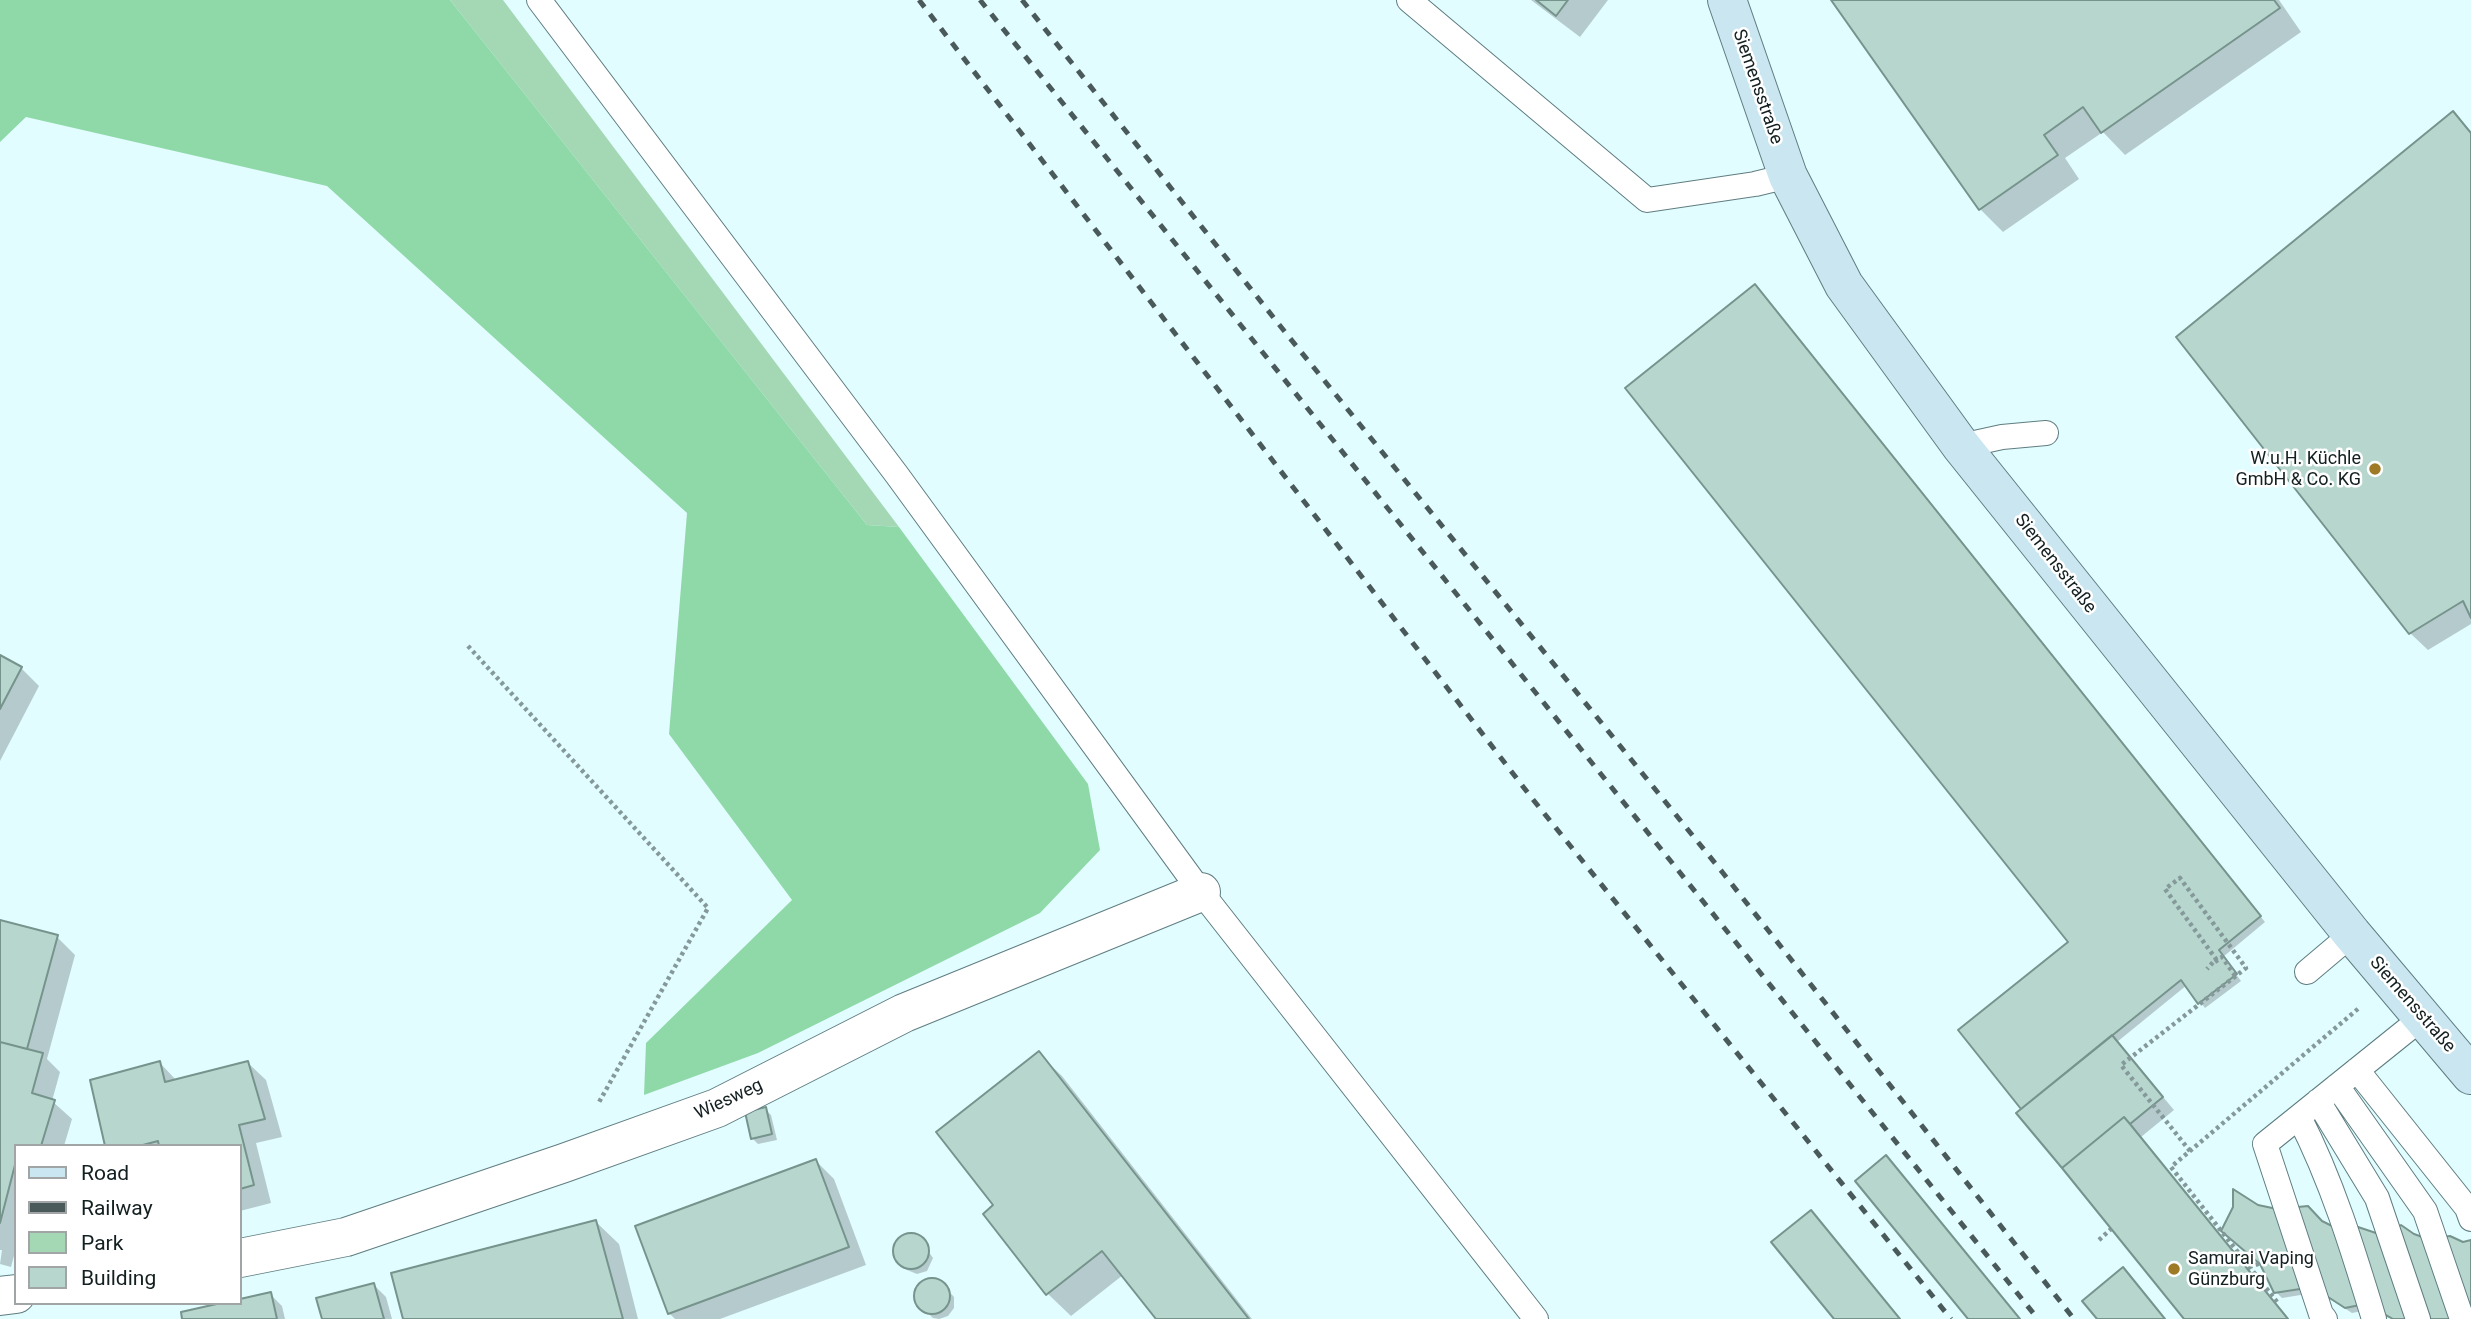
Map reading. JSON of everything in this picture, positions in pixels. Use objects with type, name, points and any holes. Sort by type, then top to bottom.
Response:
[{"type":"main road","name":"Siemensstraße","points":[[1727,0],[1788,176],[1844,285],[1961,446],[2352,934],[2471,1074]]},
{"type":"street","name":"Wiesweg","points":[[242,1258],[346,1237],[717,1108],[904,1013],[1201,892]]},
{"type":"lane","points":[[539,0],[897,475],[1201,892],[1535,1319]]},
{"type":"lane","points":[[1409,0],[1647,200],[1755,184],[1788,176]]},
{"type":"lane","points":[[1961,446],[2046,433]]},
{"type":"lane","points":[[2307,972],[2352,934]]},
{"type":"lane","points":[[2325,1319],[2321,1314],[2265,1144],[2423,1017]]},
{"type":"lane","points":[[2357,1070],[2467,1208],[2471,1219]]},
{"type":"lane","points":[[2328,1094],[2377,1198],[2418,1319]]},
{"type":"lane","points":[[2328,1094],[2425,1211],[2462,1319]]},
{"type":"lane","points":[[2299,1117],[2317,1153],[2334,1198],[2374,1319]]},
{"type":"path","points":[[468,646],[708,908],[564,1163]]},
{"type":"path","points":[[2190,1151],[2121,1065],[2236,977],[2246,968],[2180,878],[2165,889],[2216,959],[2207,969],[2222,957],[2236,977]]},
{"type":"path","points":[[2282,1308],[2176,1177],[2171,1167],[2359,1008]]},
{"type":"path","points":[[2099,1240],[2111,1229]]},
{"type":"path","points":[[2249,1267],[2268,1261]]},
{"type":"green space","points":[[0,0],[450,0],[867,525],[899,527],[1088,784],[1100,850],[1040,913],[758,1053],[644,1095],[646,1043],[792,900],[669,734],[687,513],[327,186],[26,117],[0,142]]},
{"type":"green space","points":[[450,0],[503,0],[899,527],[867,525]]},
{"type":"building","points":[[1536,0],[1568,0],[1556,16]]},
{"type":"building","points":[[1831,0],[2274,0],[2280,8],[2101,133],[2083,107],[2044,135],[2058,155],[1979,210]]},
{"type":"building","name":"W.u.H. Küchle GmbH & Co. KG","points":[[2453,111],[2471,133],[2471,618],[2463,601],[2409,634],[2176,337]]},
{"type":"building","points":[[1755,284],[2261,916],[2219,950],[2237,974],[2198,1004],[2181,980],[2021,1109],[1958,1030],[2068,942],[1625,388]]},
{"type":"building","points":[[0,655],[22,667],[0,709]]},
{"type":"building","points":[[0,920],[58,935],[27,1049],[0,1042]]},
{"type":"building","points":[[2112,1035],[2163,1097],[2130,1124],[2124,1117],[2062,1168],[2016,1113]]},
{"type":"building","points":[[0,1042],[43,1053],[32,1093],[55,1100],[42,1144],[14,1144],[14,1169],[0,1223]]},
{"type":"building","points":[[1039,1051],[1249,1319],[1156,1319],[1102,1251],[1046,1295],[983,1214],[993,1205],[936,1132]]},
{"type":"building","points":[[160,1061],[165,1082],[248,1061],[265,1119],[239,1125],[254,1185],[242,1188],[242,1144],[159,1144],[158,1141],[147,1144],[105,1144],[90,1080]]},
{"type":"building","points":[[766,1107],[772,1134],[751,1139],[745,1112]]},
{"type":"building","points":[[2124,1117],[2288,1319],[2184,1319],[2062,1168]]},
{"type":"building","points":[[1886,1155],[2020,1319],[1968,1319],[1855,1181]]},
{"type":"building","points":[[816,1159],[849,1247],[668,1314],[635,1226]]},
{"type":"building","points":[[2233,1189],[2258,1205],[2277,1209],[2308,1206],[2322,1221],[2336,1228],[2358,1227],[2376,1233],[2401,1225],[2428,1239],[2450,1236],[2463,1242],[2471,1240],[2471,1319],[2393,1319],[2360,1305],[2345,1308],[2325,1295],[2300,1289],[2274,1293],[2260,1264],[2221,1231],[2233,1207]]},
{"type":"building","points":[[1811,1210],[1900,1319],[1834,1319],[1771,1242]]},
{"type":"building","points":[[596,1220],[623,1319],[403,1319],[391,1273]]},
{"type":"building","points":[[911,1233],[924,1238],[929,1251],[924,1264],[911,1269],[898,1264],[893,1251],[898,1238]]},
{"type":"building","points":[[2123,1267],[2165,1319],[2097,1319],[2082,1301]]},
{"type":"building","points":[[932,1278],[945,1283],[950,1296],[945,1309],[932,1314],[919,1309],[914,1296],[919,1283]]},
{"type":"building","points":[[374,1283],[384,1319],[322,1319],[316,1298]]},
{"type":"building","points":[[271,1292],[277,1319],[182,1319],[181,1312],[212,1305],[242,1305],[242,1299]]},
{"type":"railway","points":[[919,0],[1531,797],[1951,1319]]},
{"type":"railway","points":[[980,0],[2038,1319]]},
{"type":"railway","points":[[1022,0],[1285,332],[1723,873],[2074,1319]]},
{"type":"place","name":"W.u.H. Küchle GmbH & Co. KG","points":[[2375,469]]},
{"type":"place","name":"Samurai Vaping Günzburg","points":[[2174,1269]]}]
